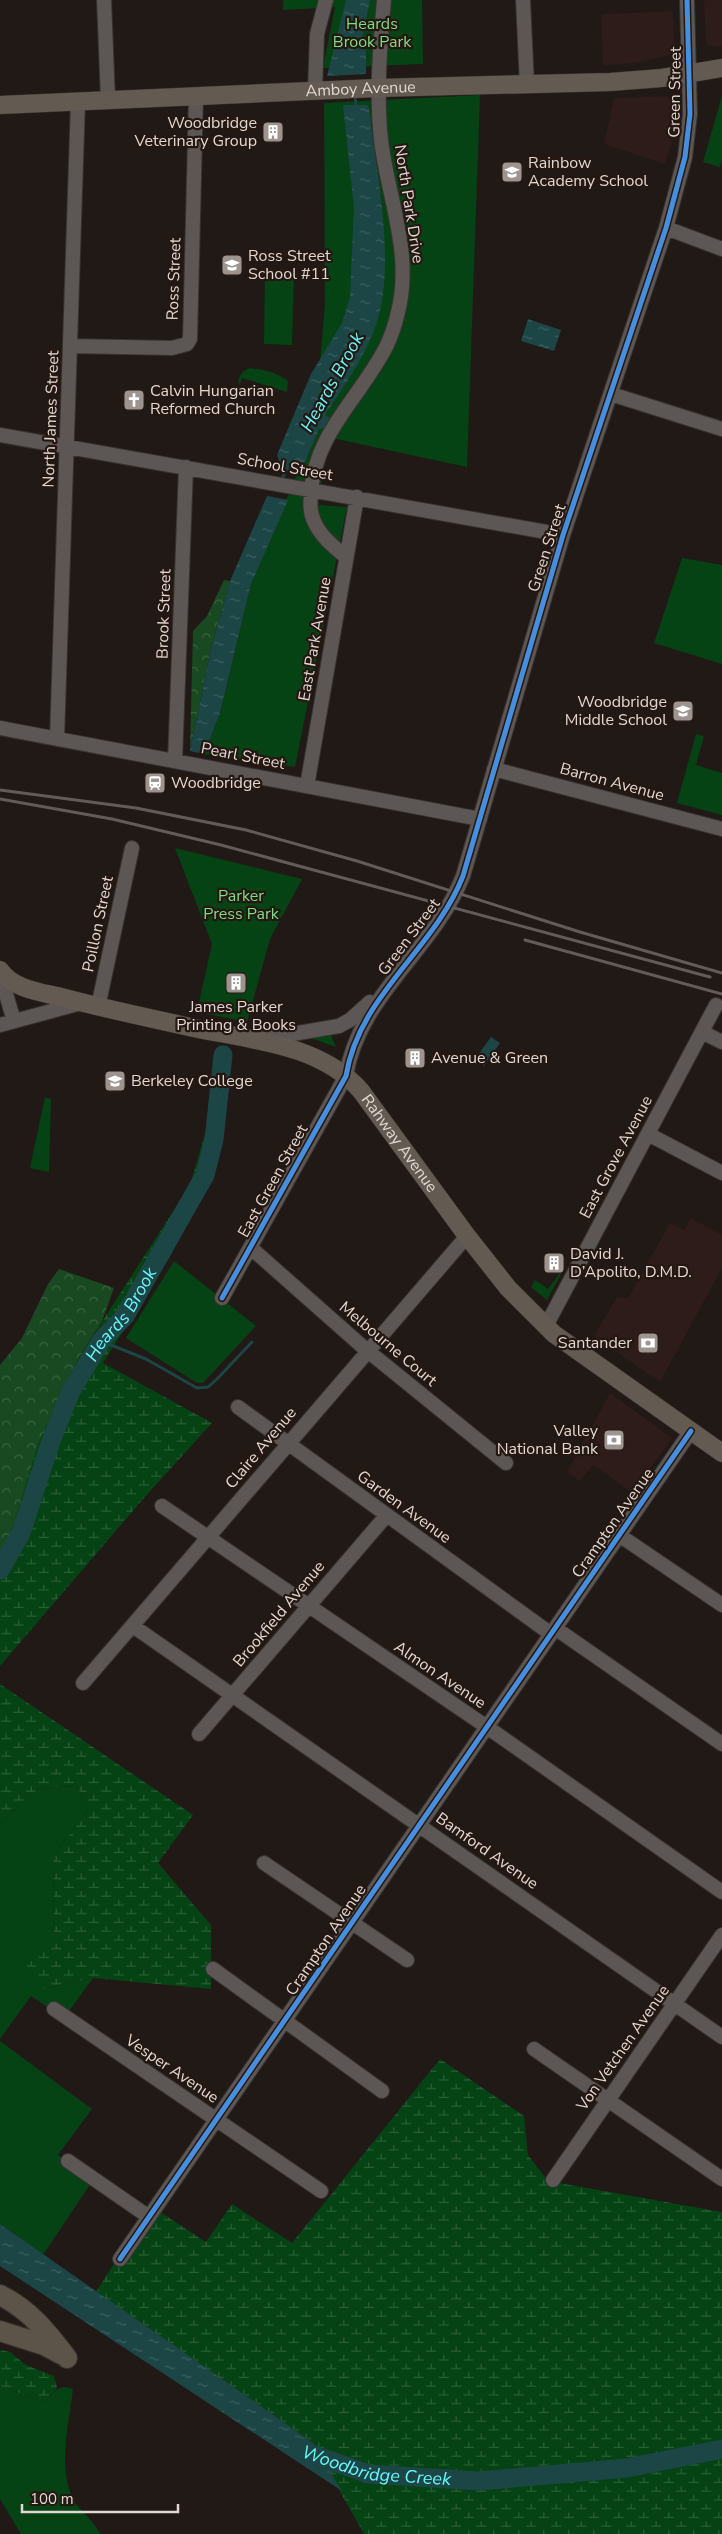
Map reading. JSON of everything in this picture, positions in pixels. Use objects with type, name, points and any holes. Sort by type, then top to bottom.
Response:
[{"type":"highway","points":[[0,2296],[20,2306],[34,2318],[67,2358],[44,2345],[0,2331]]},
{"type":"main road","name":"Amboy Avenue","points":[[0,105],[371,88],[610,82],[662,78],[722,68]]},
{"type":"main road","name":"Rahway Avenue","points":[[0,972],[20,986],[90,1005],[307,1054],[346,1076],[361,1091],[466,1236],[504,1284],[546,1326],[722,1453]]},
{"type":"street","points":[[104,0],[108,100]]},
{"type":"street","points":[[323,91],[317,34],[326,0]]},
{"type":"street","name":"North Park Drive","points":[[346,557],[322,534],[313,520],[310,507],[311,490],[315,465],[323,445],[340,415],[387,344],[398,315],[402,285],[402,254],[371,88],[384,0]]},
{"type":"street","points":[[523,0],[527,84]]},
{"type":"street","name":"Green Street","points":[[346,1076],[351,1048],[360,1030],[392,981],[428,937],[452,900],[463,876],[563,535],[666,228],[686,150],[690,114],[687,0]]},
{"type":"street","name":"Ross Street","points":[[70,346],[172,348],[187,344],[190,340],[196,97]]},
{"type":"street","name":"North James Street","points":[[57,739],[78,101]]},
{"type":"street","points":[[666,228],[722,249]]},
{"type":"street","points":[[611,394],[722,430]]},
{"type":"street","name":"School Street","points":[[0,434],[563,535]]},
{"type":"street","name":"Brook Street","points":[[175,761],[186,467]]},
{"type":"street","name":"East Park Avenue","points":[[307,786],[357,497]]},
{"type":"street","name":"Pearl Street","points":[[0,728],[480,819]]},
{"type":"street","name":"Barron Avenue","points":[[494,769],[722,829]]},
{"type":"street","name":"Poillon Street","points":[[90,1005],[132,848]]},
{"type":"street","points":[[0,972],[14,1021]]},
{"type":"street","points":[[255,1041],[339,1026],[356,1015],[392,981]]},
{"type":"street","points":[[0,1025],[90,1005]]},
{"type":"street","name":"East Grove Avenue","points":[[546,1326],[716,1005]]},
{"type":"street","points":[[702,1032],[722,1042]]},
{"type":"street","name":"East Green Street","points":[[222,1298],[346,1076]]},
{"type":"street","points":[[648,1134],[722,1174]]},
{"type":"street","name":"Claire Avenue","points":[[83,1683],[466,1236]]},
{"type":"street","name":"Melbourne Court","points":[[250,1248],[367,1350],[506,1463]]},
{"type":"street","name":"Garden Avenue","points":[[238,1407],[287,1445],[386,1516],[722,1744]]},
{"type":"street","name":"Crampton Avenue","points":[[120,2259],[217,2121],[691,1431]]},
{"type":"street","name":"Almon Avenue","points":[[162,1506],[487,1727],[722,1892]]},
{"type":"street","name":"Brookfield Avenue","points":[[199,1734],[386,1516]]},
{"type":"street","points":[[619,1535],[722,1605]]},
{"type":"street","name":"Bamford Avenue","points":[[133,1626],[722,2037]]},
{"type":"street","points":[[264,1863],[407,1960]]},
{"type":"street","name":"Von Vetchen Avenue","points":[[553,2180],[722,1935]]},
{"type":"street","points":[[212,1969],[382,2091]]},
{"type":"street","name":"Vesper Avenue","points":[[54,2009],[322,2191]]},
{"type":"street","points":[[534,2049],[722,2179]]},
{"type":"street","points":[[68,2161],[149,2217]]},
{"type":"shaded area","points":[[704,0],[722,0],[722,47],[706,45]]},
{"type":"shaded area","points":[[673,11],[675,54],[642,62],[603,66],[601,14]]},
{"type":"shaded area","points":[[667,96],[676,101],[676,106],[671,145],[665,164],[604,144],[614,98]]},
{"type":"shaded area","points":[[691,1218],[722,1235],[722,1268],[660,1382],[594,1336],[617,1297],[628,1298],[670,1223],[684,1230]]},
{"type":"shaded area","points":[[610,1393],[672,1438],[633,1493],[593,1465],[580,1481],[567,1472]]},
{"type":"green space","name":"Heards Brook Park","points":[[283,0],[422,0],[423,64],[323,68],[335,7],[283,10]]},
{"type":"green space","points":[[480,95],[467,467],[332,438],[325,458],[318,505],[347,507],[295,767],[204,754],[220,713],[251,584],[314,434],[325,303],[324,103]]},
{"type":"green space","points":[[722,96],[722,159],[720,167],[703,162]]},
{"type":"green space","points":[[265,274],[294,275],[292,345],[264,344]]},
{"type":"green space","points":[[250,368],[279,375],[288,381],[287,392],[242,378],[239,386],[241,375]]},
{"type":"green space","points":[[682,558],[722,565],[722,664],[654,643]]},
{"type":"green space","points":[[224,580],[230,581],[210,653],[190,751],[193,631],[207,616]]},
{"type":"green space","points":[[696,734],[704,736],[696,765],[722,773],[722,815],[677,803]]},
{"type":"green space","name":"Parker Press Park","points":[[175,848],[302,879],[270,939],[247,1022],[197,1012],[212,944]]},
{"type":"green space","points":[[331,1035],[336,1047],[308,1037]]},
{"type":"green space","points":[[215,1053],[231,1057],[218,1159],[171,1255],[103,1363],[212,1423],[144,1498],[0,1666],[0,1553],[8,1542],[39,1441],[78,1359],[190,1185],[207,1127]]},
{"type":"green space","points":[[45,1097],[51,1099],[49,1172],[30,1168]]},
{"type":"green space","points":[[174,1261],[256,1326],[203,1383],[197,1383],[126,1338]]},
{"type":"green space","points":[[566,1265],[547,1300],[531,1287],[535,1280],[548,1289]]},
{"type":"green space","points":[[59,1269],[114,1288],[102,1321],[78,1359],[8,1542],[0,1553],[0,1365],[22,1338],[48,1284]]},
{"type":"green space","points":[[0,1684],[193,1815],[158,1863],[211,1925],[211,1989],[93,1978],[42,1989],[26,1965],[54,1938],[53,1856],[88,1810],[77,1786],[39,1788],[0,1823]]},
{"type":"green space","points":[[77,1786],[88,1810],[53,1856],[54,1938],[42,1989],[93,1978],[64,2018],[31,1996],[0,2039],[0,1823],[39,1788]]},
{"type":"green space","points":[[0,2041],[92,2109],[58,2155],[93,2180],[43,2255],[0,2224]]},
{"type":"green space","points":[[440,2059],[524,2116],[528,2155],[548,2181],[722,2212],[722,2534],[364,2534],[312,2442],[96,2292],[151,2206],[206,2242],[232,2204],[292,2243]]},
{"type":"green space","points":[[0,2350],[10,2352],[26,2365],[54,2376],[57,2388],[44,2402],[0,2386]]},
{"type":"green space","points":[[0,2386],[44,2402],[53,2392],[60,2388],[68,2387],[73,2389],[65,2458],[68,2485],[74,2501],[100,2534],[21,2534],[0,2499]]},
{"type":"water","points":[[346,0],[370,0],[361,43],[366,51],[366,74],[327,76]]},
{"type":"water","points":[[343,105],[367,105],[369,108],[380,192],[385,252],[381,308],[363,355],[325,415],[330,418],[325,428],[319,429],[300,473],[276,469],[279,461],[277,455],[311,374],[342,323],[350,297],[354,208]]},
{"type":"water","points":[[528,319],[561,330],[554,351],[521,341]]},
{"type":"water","points":[[267,496],[288,500],[251,584],[220,713],[204,754],[190,751],[210,653],[230,581]]},
{"type":"water","points":[[491,1037],[500,1043],[484,1066],[475,1059]]},
{"type":"water","points":[[0,2224],[312,2442],[342,2491],[0,2266]]},
{"type":"waterway","name":"Heards Brook","points":[[355,94],[356,108]]},
{"type":"waterway","name":"Heards Brook","points":[[281,481],[287,468]]},
{"type":"waterway","name":"Heards Brook","points":[[0,1570],[21,1533],[51,1441],[71,1391],[101,1341],[125,1316],[205,1175],[214,1140],[223,1055]]},
{"type":"waterway","points":[[101,1341],[146,1359],[197,1388],[208,1387],[252,1342]]},
{"type":"waterway","name":"Woodbridge Creek","points":[[301,2448],[311,2454],[369,2474],[479,2481],[627,2468],[722,2449]]},
{"type":"railway","points":[[0,790],[136,808],[246,830],[357,861],[580,932],[722,973]]},
{"type":"railway","points":[[0,799],[112,819],[221,845],[710,977]]},
{"type":"railway","points":[[525,940],[722,994]]},
{"type":"cycle path","points":[[222,1298],[346,1076],[354,1047],[366,1021],[381,997],[434,927],[450,903],[463,876],[563,535],[666,228],[685,157],[690,114],[687,0]]},
{"type":"cycle path","points":[[120,2259],[691,1431]]},
{"type":"place","name":"Woodbridge Veterinary Group","points":[[273,132]]},
{"type":"place","name":"Rainbow Academy School","points":[[512,172]]},
{"type":"place","name":"Ross Street School #11","points":[[232,265]]},
{"type":"place","name":"Calvin Hungarian Reformed Church","points":[[134,400]]},
{"type":"place","name":"Woodbridge Middle School","points":[[683,711]]},
{"type":"place","name":"Woodbridge","points":[[155,783]]},
{"type":"place","name":"James Parker Printing & Books","points":[[236,983]]},
{"type":"place","name":"Avenue & Green","points":[[415,1058]]},
{"type":"place","name":"Berkeley College","points":[[115,1081]]},
{"type":"place","name":"David J. D’Apolito, D.M.D.","points":[[554,1263]]},
{"type":"place","name":"Santander","points":[[648,1343]]},
{"type":"place","name":"Valley National Bank","points":[[614,1440]]}]
